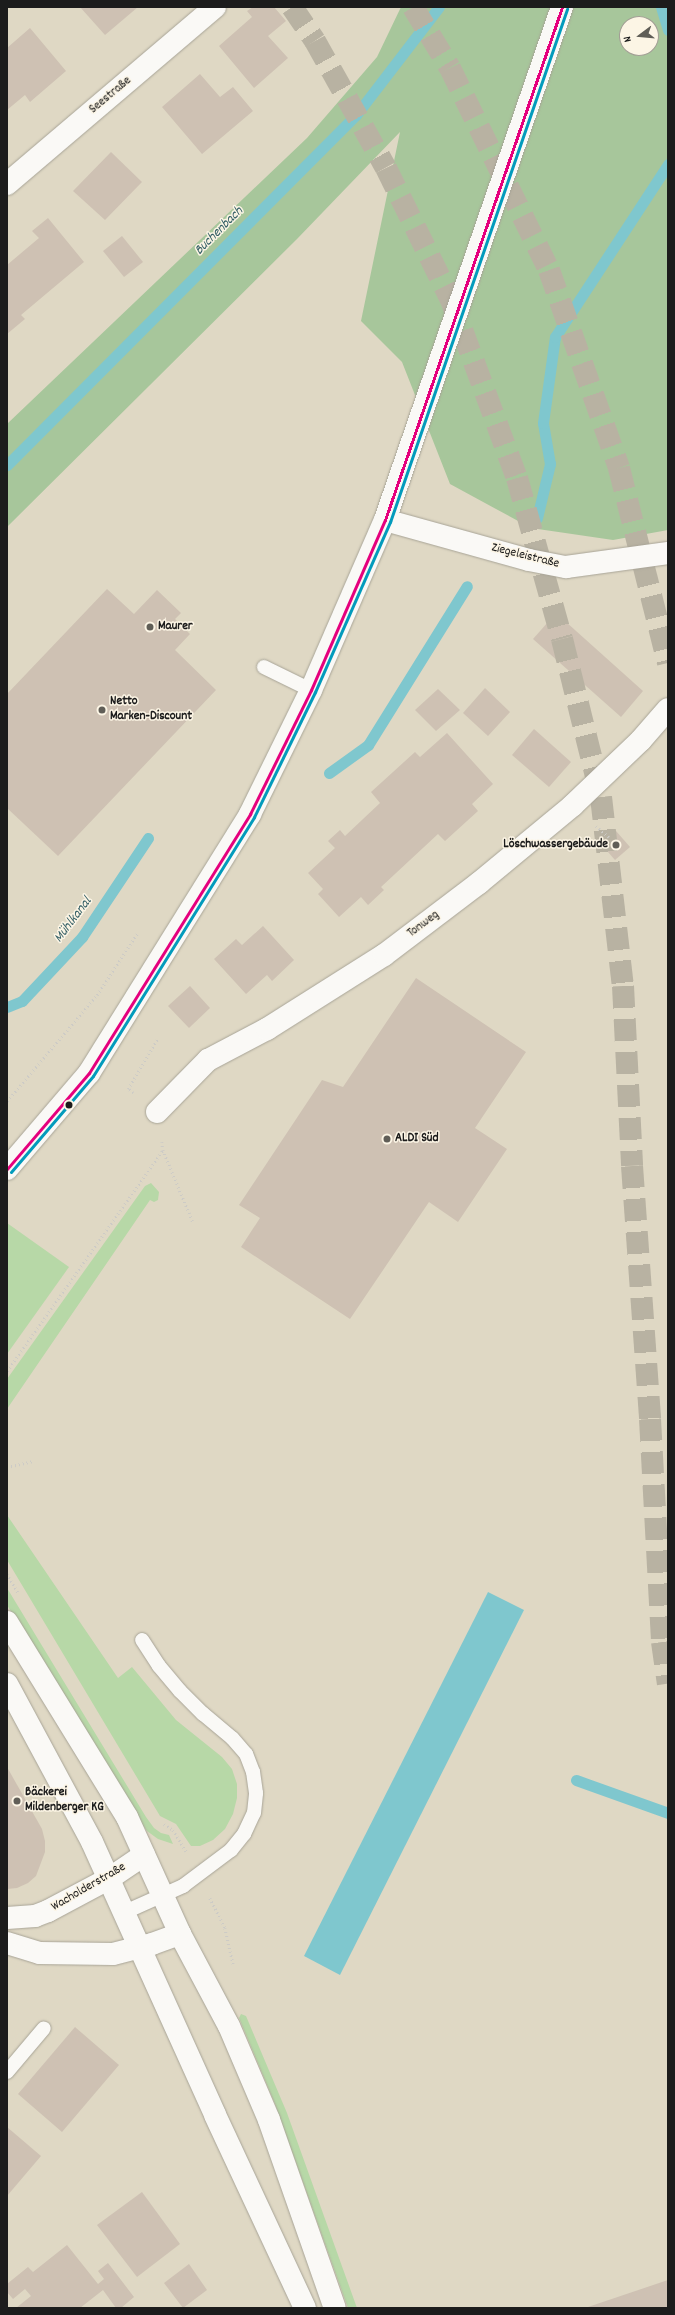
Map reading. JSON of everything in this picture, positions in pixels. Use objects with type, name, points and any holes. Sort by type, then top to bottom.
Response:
[{"type":"street","name":"Seestraße","points":[[7,184],[215,7]]},
{"type":"street","points":[[7,1170],[89,1073],[250,814],[311,690],[385,520],[562,7]]},
{"type":"street","name":"Ziegeleistraße","points":[[385,520],[529,560],[566,567],[668,553]]},
{"type":"street","name":"Tonweg","points":[[157,1112],[208,1060],[267,1029],[384,955],[479,883],[572,806],[641,740],[668,709]]},
{"type":"street","points":[[7,1622],[123,1811],[180,1934],[228,2026],[269,2120],[335,2308]]},
{"type":"street","points":[[7,1684],[110,1878],[215,2115],[305,2308]]},
{"type":"street","name":"Wacholderstraße","points":[[7,1918],[35,1916],[48,1911],[110,1878],[144,1855]]},
{"type":"street","points":[[7,1943],[40,1953],[113,1954],[141,1947],[180,1934]]},
{"type":"lane","points":[[264,667],[311,690]]},
{"type":"lane","points":[[125,1912],[163,1896],[199,1876],[231,1850],[244,1834],[254,1813],[256,1793],[254,1772],[246,1754],[232,1738],[203,1714],[180,1691],[159,1666],[142,1640]]},
{"type":"lane","points":[[7,2072],[44,2028]]},
{"type":"path","points":[[7,1101],[97,995],[140,929]]},
{"type":"path","points":[[7,1371],[163,1150],[193,1222]]},
{"type":"path","points":[[7,1467],[33,1461]]},
{"type":"green space","points":[[401,7],[668,7],[668,530],[613,540],[531,528],[450,484],[402,362],[361,321],[400,132],[297,239],[7,527],[7,424],[307,138],[377,57]]},
{"type":"green space","points":[[151,1183],[159,1192],[158,1200],[154,1202],[150,1200],[7,1409],[7,1379],[145,1186]]},
{"type":"green space","points":[[7,1223],[69,1267],[7,1354]]},
{"type":"green space","points":[[7,1515],[118,1678],[132,1667],[176,1720],[222,1757],[232,1769],[237,1784],[237,1798],[233,1814],[225,1829],[213,1840],[200,1846],[191,1846],[176,1824],[160,1816],[7,1560]]},
{"type":"green space","points":[[7,1588],[146,1817],[154,1828],[161,1833],[169,1835],[173,1844],[158,1839],[147,1831],[139,1820],[7,1605]]},
{"type":"green space","points":[[241,2014],[246,2016],[287,2113],[357,2308],[348,2308],[275,2104],[239,2018]]},
{"type":"water","points":[[488,1592],[524,1610],[340,1975],[304,1956]]},
{"type":"building","points":[[80,7],[138,7],[105,35]]},
{"type":"building","points":[[253,7],[274,7],[286,21],[268,36],[288,58],[254,88],[219,46],[252,17],[247,11]]},
{"type":"building","points":[[30,28],[66,71],[30,102],[25,95],[7,110],[7,48]]},
{"type":"building","points":[[200,74],[220,97],[233,87],[253,111],[202,154],[162,107]]},
{"type":"building","points":[[111,152],[142,182],[105,220],[73,191]]},
{"type":"building","points":[[48,218],[84,262],[21,315],[25,319],[7,334],[7,265],[39,238],[32,231]]},
{"type":"building","points":[[122,236],[143,262],[124,277],[103,251]]},
{"type":"building","name":"Netto Marken-Discount","points":[[107,589],[134,614],[157,590],[181,613],[175,619],[190,634],[175,650],[216,690],[58,856],[7,808],[7,694]]},
{"type":"building","points":[[556,613],[643,691],[621,717],[533,639]]},
{"type":"building","points":[[485,688],[510,712],[488,736],[463,713]]},
{"type":"building","points":[[438,689],[460,710],[436,731],[415,710]]},
{"type":"building","points":[[534,729],[571,762],[549,787],[512,755]]},
{"type":"building","points":[[447,733],[493,784],[472,804],[478,811],[445,841],[438,834],[381,887],[384,890],[368,905],[361,897],[339,917],[318,894],[323,889],[308,873],[335,848],[328,841],[340,830],[345,836],[380,803],[371,792],[415,752],[420,757]]},
{"type":"building","name":"Löschwassergebäude","points":[[616,831],[630,847],[615,860],[601,844]]},
{"type":"building","points":[[263,926],[294,960],[272,981],[267,975],[246,994],[214,959],[236,939],[242,945]]},
{"type":"building","name":"ALDI Süd","points":[[416,978],[526,1052],[475,1128],[507,1149],[458,1222],[429,1202],[350,1319],[241,1247],[260,1218],[239,1205],[322,1080],[343,1087]]},
{"type":"building","points":[[190,986],[210,1008],[189,1028],[168,1006]]},
{"type":"building","name":"Bäckerei Mildenberger KG","points":[[7,1767],[42,1829],[45,1841],[45,1852],[36,1876],[28,1883],[17,1888],[7,1889]]},
{"type":"building","points":[[75,2027],[119,2065],[62,2132],[18,2094]]},
{"type":"building","points":[[7,2127],[41,2156],[7,2196]]},
{"type":"building","points":[[142,2192],[180,2244],[137,2277],[97,2225]]},
{"type":"building","points":[[67,2245],[98,2284],[104,2279],[98,2271],[108,2263],[134,2297],[121,2308],[116,2308],[103,2290],[80,2308],[16,2308],[31,2296],[25,2289],[13,2299],[7,2292],[7,2284],[28,2267],[33,2272]]},
{"type":"building","points":[[189,2264],[207,2290],[183,2308],[164,2283]]},
{"type":"building","points":[[668,2280],[668,2308],[585,2308]]},
{"type":"waterway","name":"Buchenbach","points":[[7,465],[356,115],[439,7]]},
{"type":"waterway","points":[[661,7],[668,30]]},
{"type":"waterway","points":[[537,518],[550,464],[543,423],[555,337],[668,164]]},
{"type":"waterway","points":[[329,773],[368,745],[467,586]]},
{"type":"waterway","name":"Mühlkanal","points":[[7,1007],[22,1001],[82,937],[148,838]]},
{"type":"waterway","points":[[576,1780],[668,1813]]},
{"type":"tunnel","points":[[292,7],[315,41],[386,168],[451,300],[517,478],[562,639],[601,797],[623,986],[632,1166],[650,1419],[662,1642],[668,1684]]},
{"type":"tunnel","points":[[413,7],[450,68],[549,270],[619,468],[668,663]]},
{"type":"transit line","points":[[7,1169],[89,1073],[250,814],[311,690],[385,520],[562,7]]},
{"type":"transit line","points":[[11,1172],[93,1076],[254,817],[315,692],[390,522],[567,9]]},
{"type":"place","name":"Maurer","points":[[150,627]]},
{"type":"place","name":"Netto Marken-Discount","points":[[102,710]]},
{"type":"place","name":"Löschwassergebäude","points":[[616,845]]},
{"type":"place","name":"ALDI Süd","points":[[387,1139]]},
{"type":"place","name":"Bäckerei Mildenberger KG","points":[[17,1801]]}]
